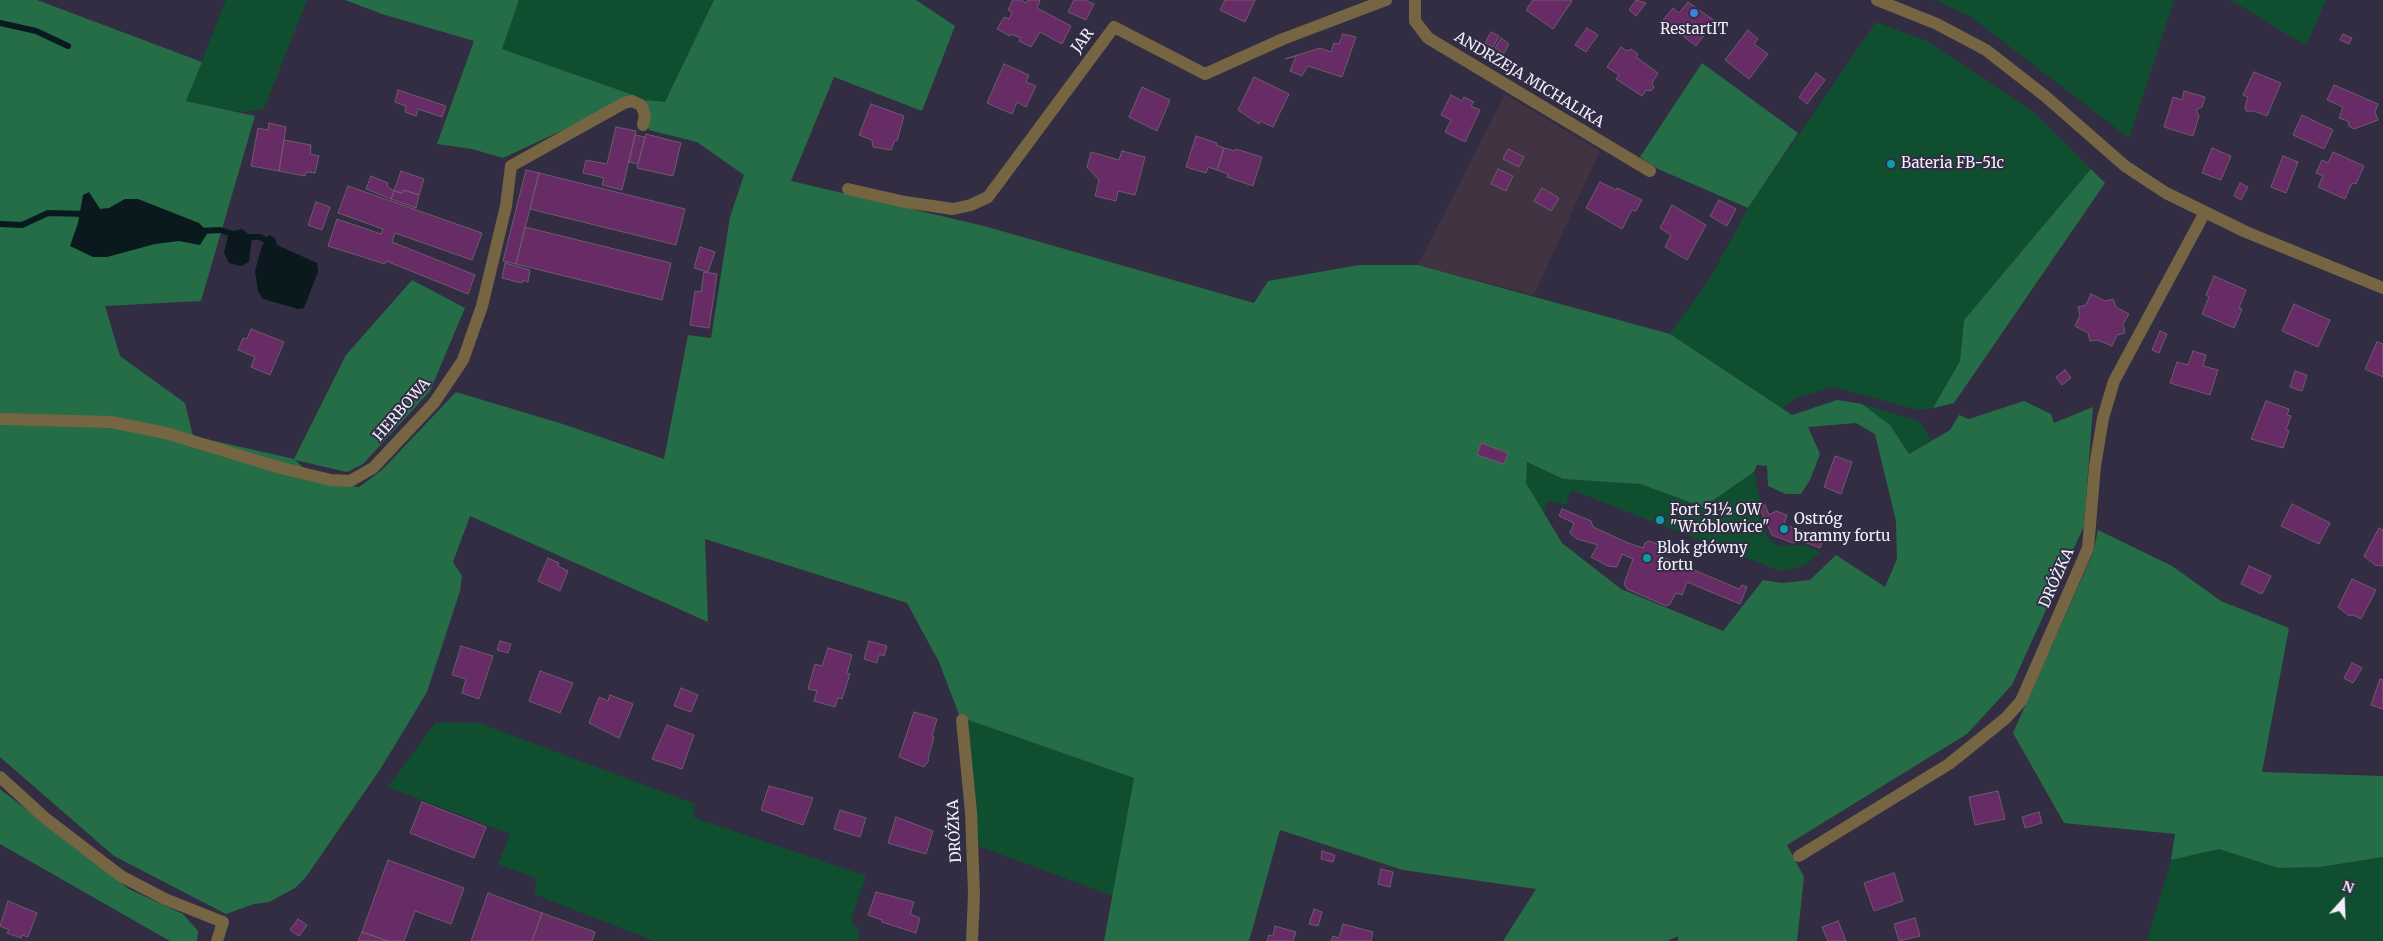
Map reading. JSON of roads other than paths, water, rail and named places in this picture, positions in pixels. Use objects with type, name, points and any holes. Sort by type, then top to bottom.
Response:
[{"type":"street","name":"JAR","points":[[848,189],[905,202],[953,209],[971,205],[988,197],[1114,27],[1205,74],[1283,39],[1386,0]]},
{"type":"street","name":"ANDRZEJA MICHALIKA","points":[[1415,0],[1415,21],[1428,38],[1650,171]]},
{"type":"street","points":[[1877,0],[1937,24],[1986,50],[2045,96],[2125,166],[2166,193],[2204,214],[2383,288]]},
{"type":"street","name":"HERBOWA","points":[[0,419],[111,422],[166,433],[281,468],[331,480],[350,481],[373,468],[434,403],[463,360],[482,306],[506,206],[512,166],[624,103],[632,101],[641,105],[645,115],[643,125]]},
{"type":"street","name":"DRÓŻKA","points":[[1800,856],[1949,764],[2006,718],[2022,701],[2088,548],[2095,466],[2101,428],[2114,381],[2204,214]]},
{"type":"street","name":"DRÓŻKA","points":[[962,720],[972,812],[974,894],[972,941]]},
{"type":"street","points":[[0,777],[52,824],[121,876],[165,899],[223,922],[217,941]]},
{"type":"waterway","points":[[0,23],[36,31],[68,46]]},
{"type":"waterway","points":[[0,224],[22,225],[48,213],[86,214]]},
{"type":"waterway","points":[[200,231],[220,230],[236,235]]},
{"type":"waterway","points":[[245,237],[260,237],[266,240]]},
{"type":"place","name":"RestartIT","points":[[1694,13]]},
{"type":"place","name":"Bateria FB-51c","points":[[1891,164]]},
{"type":"place","name":"Fort 51½ OW \"Wróblowice\"","points":[[1660,520]]},
{"type":"place","name":"Ostróg bramny fortu","points":[[1784,529]]},
{"type":"place","name":"Blok główny fortu","points":[[1647,558]]}]
